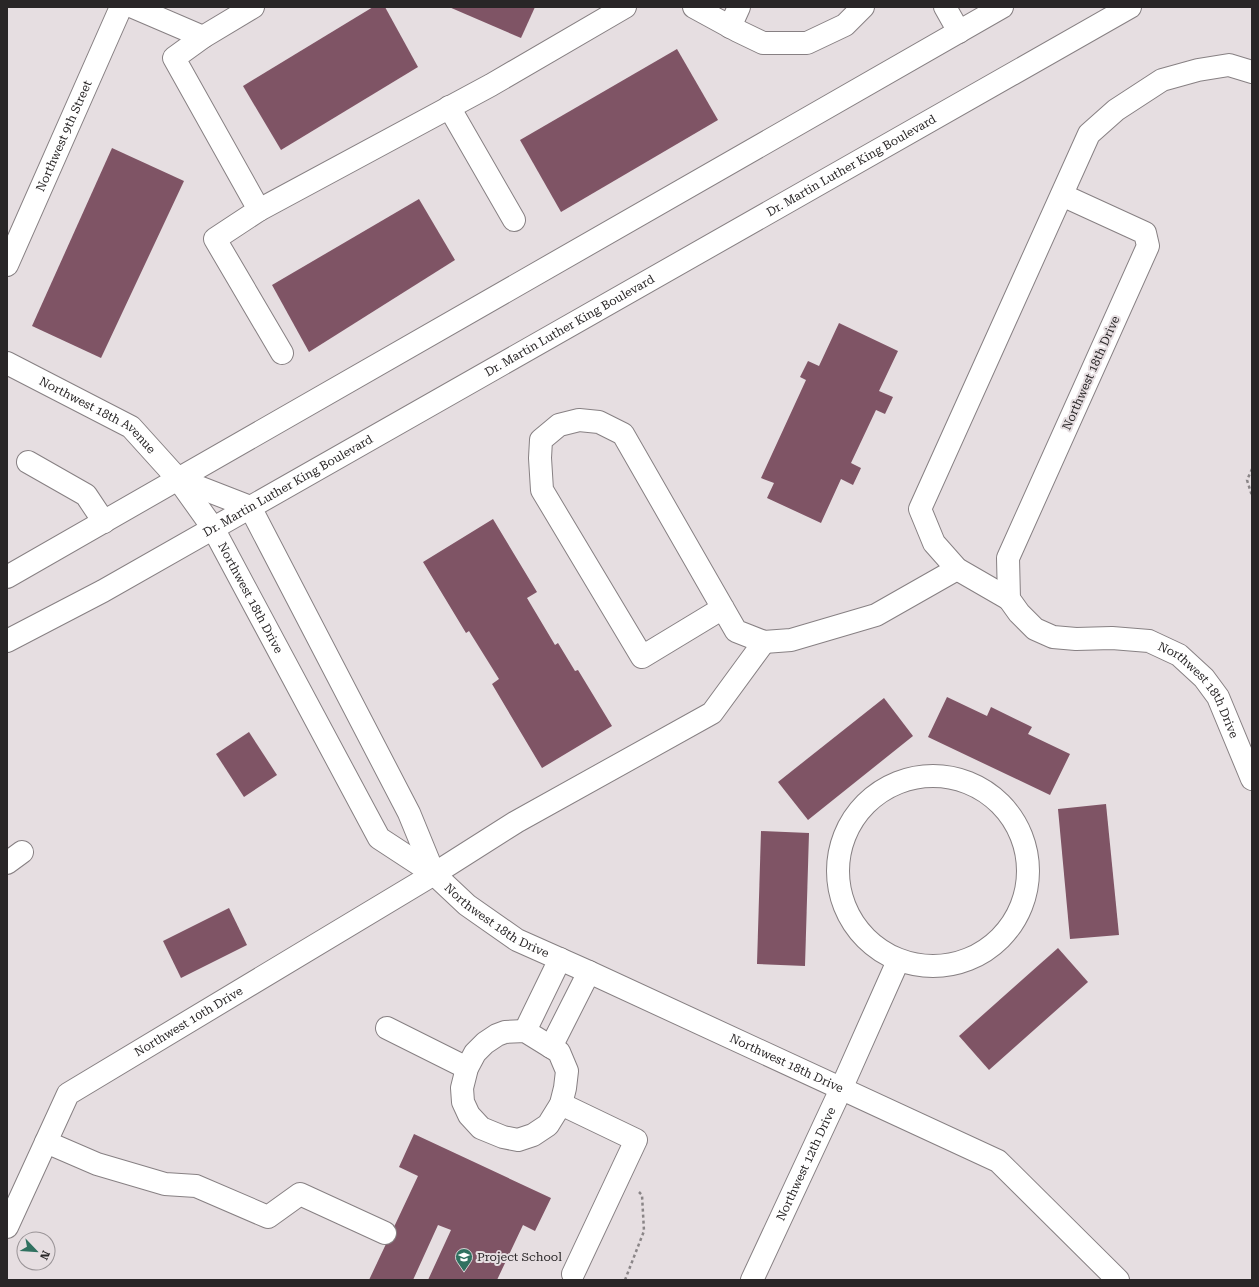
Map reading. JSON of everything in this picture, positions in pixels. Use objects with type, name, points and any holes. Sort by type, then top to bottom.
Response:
[{"type":"street","name":"Northwest 9th Street","points":[[7,265],[121,7]]},
{"type":"street","points":[[133,7],[203,37]]},
{"type":"street","points":[[253,7],[203,37],[174,58],[259,210]]},
{"type":"street","points":[[282,353],[216,239],[259,210],[491,85],[625,7]]},
{"type":"street","points":[[694,7],[763,43],[807,43],[845,24],[863,7]]},
{"type":"street","points":[[730,27],[739,7]]},
{"type":"street","points":[[945,7],[959,32]]},
{"type":"street","points":[[7,577],[1002,7]]},
{"type":"street","name":"Dr. Martin Luther King Boulevard","points":[[7,642],[103,591],[1127,8]]},
{"type":"street","name":"Northwest 18th Drive","points":[[1252,72],[1229,65],[1198,70],[1162,80],[1116,110],[1089,134],[920,509],[934,543],[957,569],[1009,599],[1019,613],[1035,629],[1053,637],[1076,639],[1112,638],[1149,641],[1179,655],[1204,678],[1218,697],[1252,779]]},
{"type":"street","points":[[449,107],[514,220]]},
{"type":"street","name":"Northwest 18th Drive","points":[[1009,599],[1008,558],[1148,246],[1145,233],[1062,195]]},
{"type":"street","name":"Northwest 18th Avenue","points":[[7,363],[131,427],[178,479]]},
{"type":"street","points":[[723,608],[642,657],[542,490],[540,458],[541,440],[559,425],[578,420],[599,422],[623,434],[723,608],[736,631],[764,642],[791,640],[876,615],[957,569]]},
{"type":"street","points":[[28,462],[86,495],[104,522]]},
{"type":"street","points":[[178,479],[250,507]]},
{"type":"street","name":"Northwest 18th Drive","points":[[178,479],[213,528],[380,838],[434,874],[468,905],[517,940],[998,1160],[1118,1280]]},
{"type":"street","name":"Northwest 18th Drive","points":[[250,507],[409,813],[434,874]]},
{"type":"street","name":"Northwest 10th Drive","points":[[7,1227],[68,1094],[434,874],[516,822],[712,713],[764,642]]},
{"type":"street","points":[[933,774],[966,780],[994,796],[1014,819],[1026,847],[1029,876],[1022,906],[1007,932],[985,952],[957,964],[928,967],[898,961],[870,944],[849,918],[838,886],[838,853],[850,822],[872,797],[901,780],[933,774]]},
{"type":"street","points":[[525,1031],[560,959]]},
{"type":"street","name":"Northwest 12th Drive","points":[[752,1280],[841,1089],[898,961]]},
{"type":"street","points":[[550,1047],[588,972]]},
{"type":"street","points":[[387,1028],[467,1068]]},
{"type":"street","points":[[525,1031],[550,1047],[559,1052],[567,1071],[561,1104],[548,1125],[533,1135],[518,1140],[503,1137],[481,1128],[469,1115],[463,1102],[462,1088],[467,1068],[475,1053],[485,1043],[505,1032],[525,1031]]},
{"type":"street","points":[[561,1104],[636,1140],[573,1274]]},
{"type":"street","points":[[46,1142],[97,1164],[165,1184],[196,1186],[268,1217],[300,1194],[385,1233]]},
{"type":"path","points":[[1252,468],[1247,480],[1252,496]]},
{"type":"path","points":[[619,1175],[642,1194],[644,1231],[624,1280]]},
{"type":"building","points":[[373,7],[385,7],[418,67],[281,150],[243,86]]},
{"type":"building","points":[[449,7],[535,7],[521,38]]},
{"type":"building","points":[[677,49],[718,120],[561,212],[520,140]]},
{"type":"building","points":[[112,148],[184,181],[101,358],[32,326]]},
{"type":"building","points":[[419,199],[455,260],[309,352],[272,285]]},
{"type":"building","points":[[839,323],[898,351],[879,391],[893,397],[885,414],[876,410],[851,463],[861,468],[853,485],[841,479],[821,523],[767,498],[774,483],[761,478],[806,380],[800,377],[808,361],[819,366]]},
{"type":"building","points":[[493,519],[537,592],[527,598],[555,645],[558,643],[575,671],[578,670],[612,726],[542,768],[492,684],[499,679],[469,631],[466,633],[423,562]]},
{"type":"building","points":[[947,697],[987,716],[991,707],[1032,727],[1028,734],[1070,754],[1050,795],[928,737]]},
{"type":"building","points":[[884,698],[913,736],[808,820],[778,782]]},
{"type":"building","points":[[249,732],[277,775],[244,797],[216,754]]},
{"type":"building","points":[[1106,804],[1119,935],[1070,939],[1058,809]]},
{"type":"building","points":[[761,831],[809,833],[805,966],[757,964]]},
{"type":"building","points":[[229,908],[247,945],[181,978],[163,941]]},
{"type":"building","points":[[1058,948],[1088,982],[989,1070],[959,1036]]},
{"type":"building","points":[[414,1134],[551,1198],[535,1231],[523,1225],[497,1280],[428,1280],[451,1230],[438,1225],[413,1280],[369,1280],[418,1176],[399,1167]]},
{"type":"place","name":"Project School","points":[[464,1272]]}]
